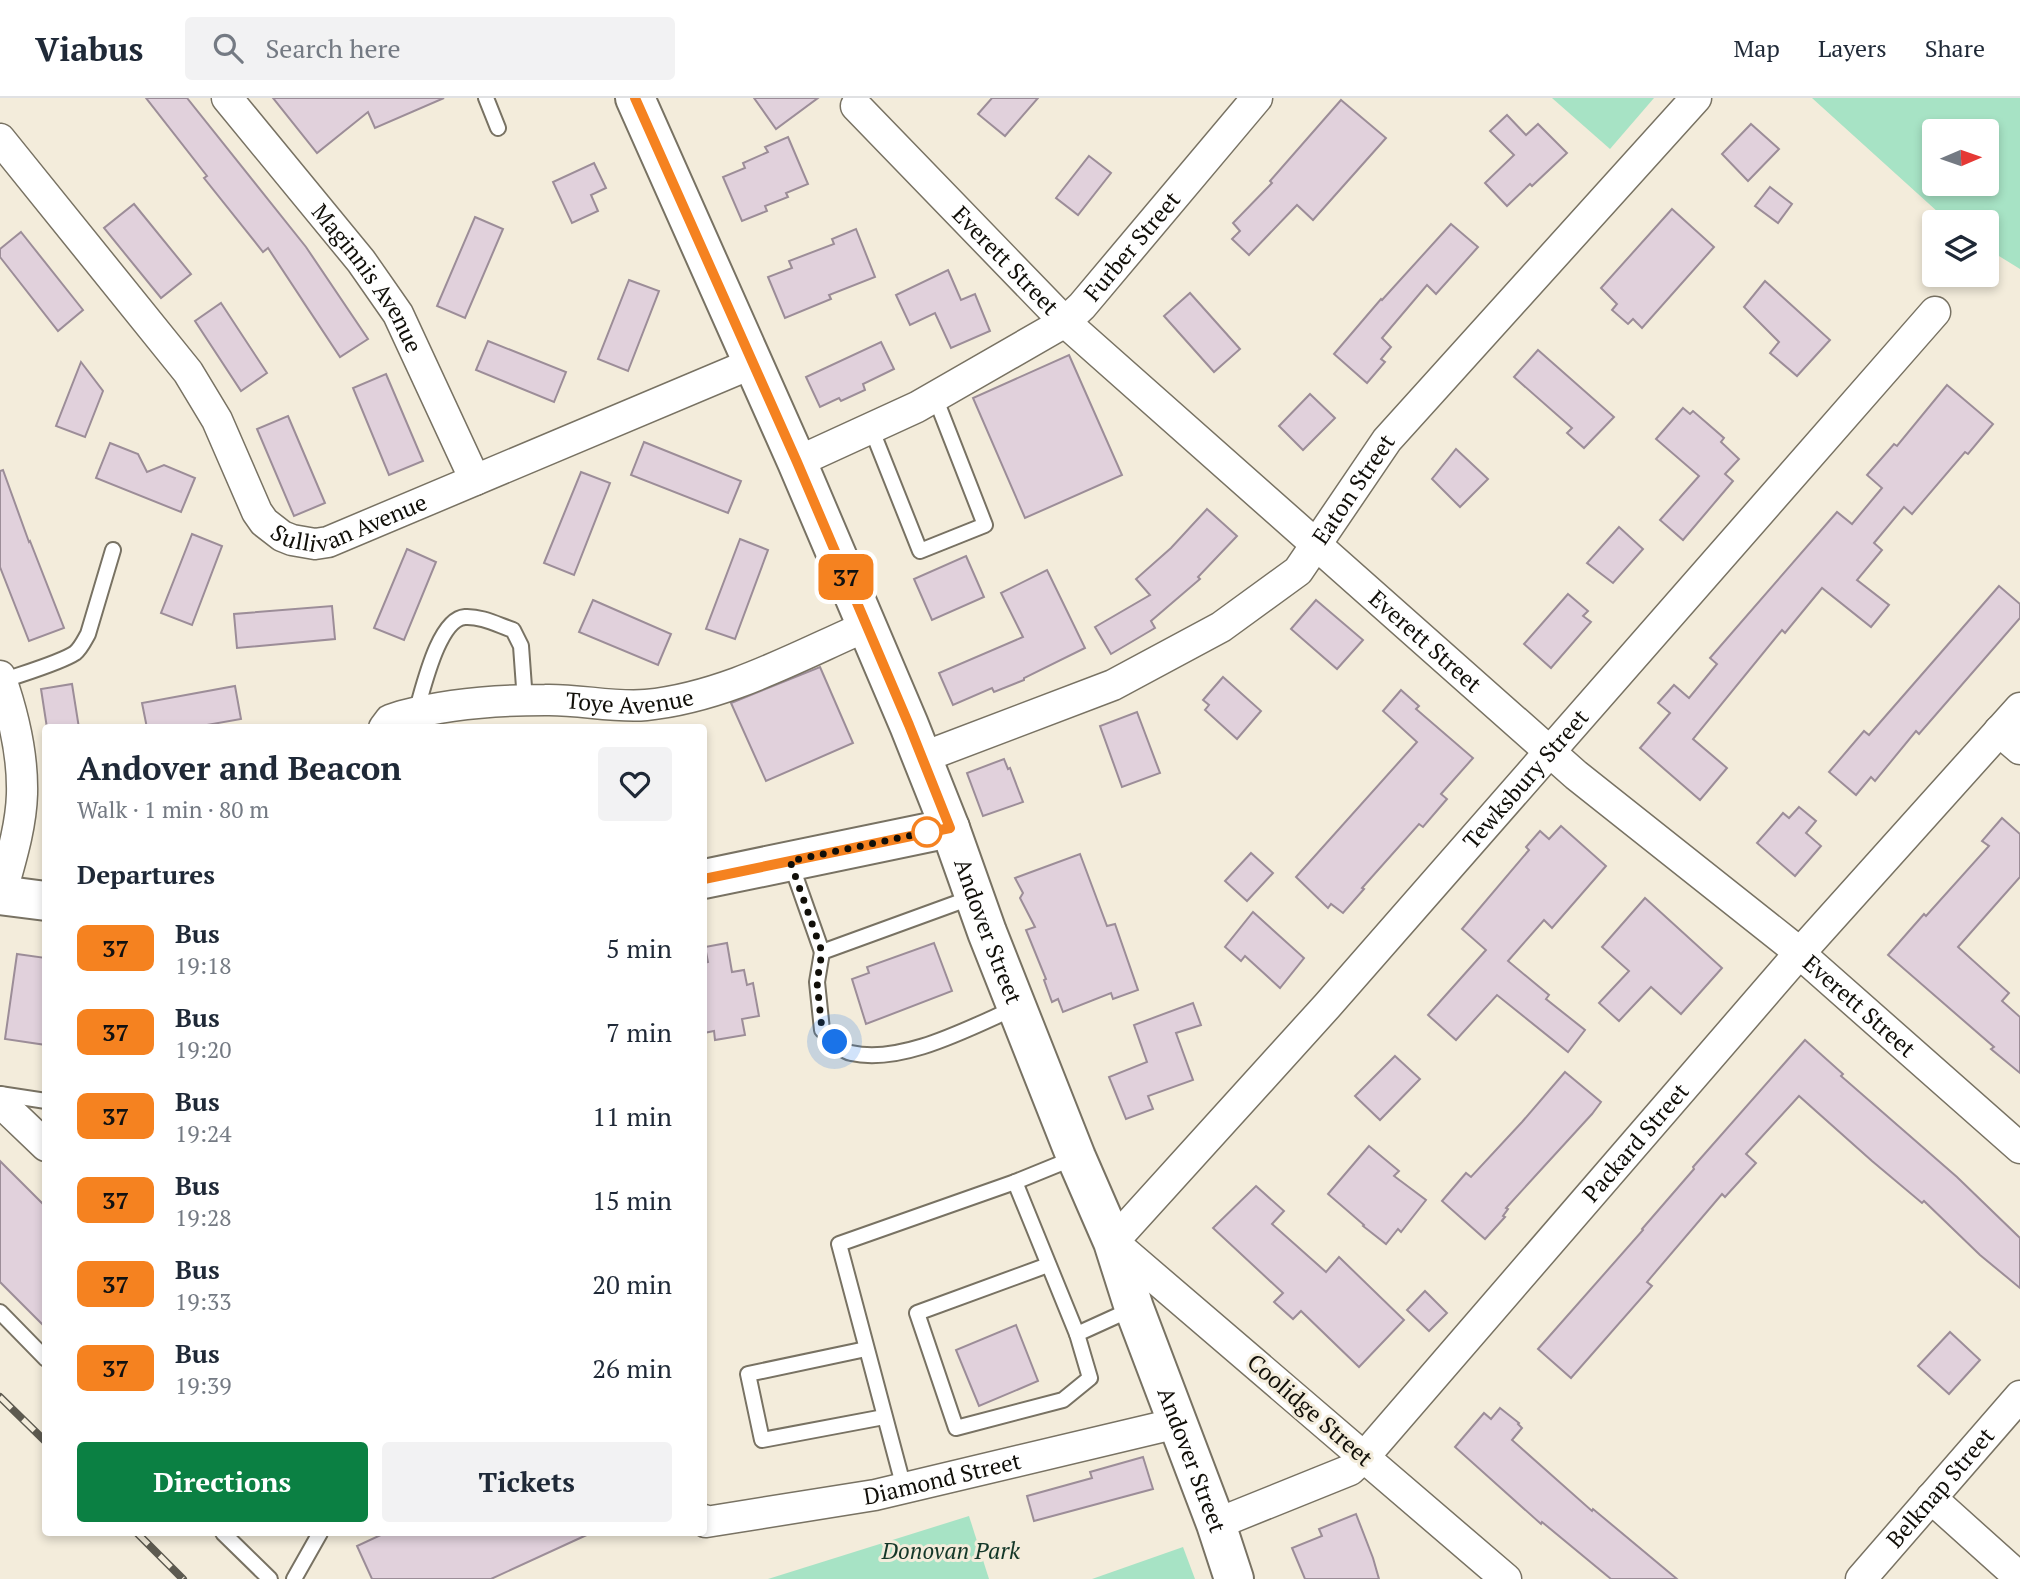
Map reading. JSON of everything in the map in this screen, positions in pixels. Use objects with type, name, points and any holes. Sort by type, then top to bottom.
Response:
[{"type":"main road","name":"Andover Street","points":[[635,98],[797,462],[909,725],[1076,1157],[1113,1242],[1134,1308],[1216,1524],[1234,1579]]},
{"type":"main road","points":[[707,878],[950,828]]},
{"type":"main road","points":[[1,895],[42,900]]},
{"type":"street","name":"Maginnis Avenue","points":[[227,98],[382,289],[402,323],[475,480]]},
{"type":"street","name":"Furber Street","points":[[797,462],[917,407],[1065,322],[1082,306],[1257,98]]},
{"type":"street","name":"Eaton Street","points":[[921,758],[1113,685],[1209,634],[1298,571],[1387,440],[1696,98]]},
{"type":"street","name":"Everett Street","points":[[856,106],[1065,322],[1576,775],[1799,953],[2020,1148]]},
{"type":"street","name":"Sullivan Avenue","points":[[0,139],[188,373],[216,420],[257,512],[271,529],[303,544],[328,542],[753,363]]},
{"type":"street","name":"Tewksbury Street","points":[[1113,1242],[1327,1006],[1935,312]]},
{"type":"street","name":"Toye Avenue","points":[[387,724],[390,720],[416,712],[473,705],[545,700],[645,705],[686,698],[738,683],[867,626]]},
{"type":"street","points":[[1,679],[19,747],[22,794],[15,844],[1,895]]},
{"type":"street","name":"Packard Street","points":[[1216,1524],[1350,1470],[1364,1457],[1799,953],[2010,740],[2020,708]]},
{"type":"street","points":[[0,1102],[42,1142]]},
{"type":"street","name":"Coolidge Street","points":[[1113,1242],[1506,1579]]},
{"type":"street","name":"Belknap Street","points":[[1861,1579],[2020,1396]]},
{"type":"street","name":"Diamond Street","points":[[707,1522],[904,1488],[1178,1423]]},
{"type":"street","points":[[1931,1498],[2020,1578]]},
{"type":"lane","points":[[486,98],[498,128]]},
{"type":"lane","points":[[871,428],[920,551],[985,524],[934,397]]},
{"type":"lane","points":[[1,679],[75,653],[88,635],[113,550]]},
{"type":"lane","points":[[416,712],[437,646],[450,624],[461,617],[477,617],[513,630],[521,646],[525,701]]},
{"type":"lane","points":[[790,861],[822,952],[817,982],[822,1030],[848,1053],[882,1056],[929,1045],[1017,1007]]},
{"type":"lane","points":[[822,952],[974,897]]},
{"type":"lane","points":[[0,1094],[42,1100]]},
{"type":"lane","points":[[904,1488],[839,1244],[1014,1182],[1076,1157]]},
{"type":"lane","points":[[1014,1182],[1077,1334],[1090,1378],[1063,1400],[956,1428],[917,1313],[1048,1265]]},
{"type":"lane","points":[[1077,1334],[1134,1308]]},
{"type":"lane","points":[[0,1312],[42,1355]]},
{"type":"lane","points":[[866,1349],[748,1374],[762,1440],[884,1417]]},
{"type":"lane","points":[[226,1536],[270,1579]]},
{"type":"lane","points":[[294,1579],[318,1536]]},
{"type":"green space","points":[[1552,98],[1654,98],[1610,149]]},
{"type":"green space","points":[[1812,98],[2020,98],[2020,269],[1999,256],[1999,210],[1936,210]]},
{"type":"green space","name":"Donovan Park","points":[[969,1516],[989,1579],[768,1579]]},
{"type":"green space","points":[[1183,1547],[1195,1579],[1092,1579]]},
{"type":"building","points":[[146,98],[187,98],[306,247],[368,339],[340,357],[268,248],[263,252],[204,178],[207,176]]},
{"type":"building","points":[[273,98],[444,98],[375,128],[368,112],[317,153]]},
{"type":"building","points":[[754,98],[818,98],[776,129]]},
{"type":"building","points":[[992,98],[1038,98],[1005,136],[978,114]]},
{"type":"building","points":[[1341,100],[1386,138],[1313,220],[1297,205],[1249,255],[1232,239],[1240,231],[1233,223],[1272,183],[1270,181]]},
{"type":"building","points":[[1507,115],[1526,135],[1538,124],[1567,153],[1507,206],[1485,183],[1514,155],[1490,131]]},
{"type":"building","points":[[1751,124],[1779,149],[1748,181],[1722,154]]},
{"type":"building","points":[[788,137],[808,184],[786,193],[788,197],[765,206],[767,211],[742,221],[723,177],[745,168],[743,163],[768,152],[765,147]]},
{"type":"building","points":[[1089,156],[1111,173],[1078,215],[1056,198]]},
{"type":"building","points":[[594,163],[606,188],[591,195],[598,211],[572,223],[553,182]]},
{"type":"building","points":[[1770,187],[1792,204],[1778,223],[1755,206]]},
{"type":"building","points":[[134,204],[191,274],[161,298],[104,228]]},
{"type":"building","points":[[1672,209],[1714,247],[1642,328],[1633,319],[1628,324],[1612,310],[1617,304],[1601,288]]},
{"type":"building","points":[[475,217],[503,229],[465,318],[437,306]]},
{"type":"building","points":[[1451,224],[1478,247],[1436,294],[1427,285],[1382,338],[1391,347],[1381,359],[1385,362],[1367,383],[1334,354]]},
{"type":"building","points":[[856,229],[875,277],[829,295],[831,299],[785,318],[768,277],[792,268],[789,261],[834,244],[832,239]]},
{"type":"building","points":[[21,232],[83,310],[58,331],[0,257],[0,249]]},
{"type":"building","points":[[948,270],[961,300],[975,294],[990,331],[951,348],[935,313],[910,325],[896,295]]},
{"type":"building","points":[[629,280],[659,291],[628,371],[598,359]]},
{"type":"building","points":[[1765,281],[1830,340],[1797,376],[1770,353],[1779,342],[1744,307]]},
{"type":"building","points":[[1190,293],[1240,349],[1214,372],[1164,316]]},
{"type":"building","points":[[221,303],[267,373],[241,391],[195,321]]},
{"type":"building","points":[[488,341],[566,372],[554,402],[476,370]]},
{"type":"building","points":[[881,342],[894,369],[863,384],[865,390],[820,407],[806,377]]},
{"type":"building","points":[[1538,350],[1614,417],[1584,448],[1567,433],[1572,428],[1514,377]]},
{"type":"building","points":[[1069,355],[1122,475],[1025,518],[973,398]]},
{"type":"building","points":[[81,362],[103,391],[85,437],[56,426]]},
{"type":"building","points":[[386,374],[423,461],[389,475],[353,388]]},
{"type":"building","points":[[1947,385],[1993,424],[1912,514],[1904,507],[1874,543],[1882,550],[1857,580],[1889,605],[1871,627],[1822,588],[1785,633],[1782,630],[1693,739],[1727,768],[1700,800],[1640,748],[1670,713],[1658,703],[1674,685],[1689,698],[1717,664],[1710,658],[1837,512],[1852,524],[1882,488],[1867,475],[1894,444],[1897,446]]},
{"type":"building","points":[[1310,394],[1335,418],[1303,450],[1279,426]]},
{"type":"building","points":[[1683,408],[1690,414],[1693,411],[1724,438],[1721,442],[1739,459],[1725,474],[1733,481],[1683,540],[1660,520],[1699,476],[1656,439]]},
{"type":"building","points":[[288,416],[325,503],[294,516],[257,429]]},
{"type":"building","points":[[644,442],[741,481],[728,513],[631,475]]},
{"type":"building","points":[[110,443],[138,454],[147,472],[164,465],[195,478],[181,512],[96,478]]},
{"type":"building","points":[[1456,449],[1488,479],[1460,507],[1432,479]]},
{"type":"building","points":[[3,470],[64,628],[29,641],[0,567],[0,471]]},
{"type":"building","points":[[581,472],[610,483],[574,575],[544,563]]},
{"type":"building","points":[[1207,509],[1237,536],[1198,577],[1200,579],[1151,621],[1155,628],[1111,654],[1095,627],[1150,595],[1136,579],[1171,548]]},
{"type":"building","points":[[1619,527],[1643,549],[1613,583],[1587,563]]},
{"type":"building","points":[[192,534],[222,546],[192,625],[161,613]]},
{"type":"building","points":[[740,539],[768,550],[735,639],[706,629]]},
{"type":"building","points":[[407,549],[436,562],[404,640],[374,628]]},
{"type":"building","points":[[966,556],[984,597],[932,620],[914,579]]},
{"type":"building","points":[[1047,570],[1085,648],[1024,680],[994,692],[992,688],[953,705],[939,673],[1023,637],[1001,593]]},
{"type":"building","points":[[1999,586],[2020,604],[2020,618],[1919,734],[1916,731],[1875,781],[1871,777],[1856,795],[1829,772],[1864,731],[1869,735]]},
{"type":"building","points":[[1568,594],[1588,611],[1583,616],[1591,622],[1551,668],[1524,644]]},
{"type":"building","points":[[593,600],[671,634],[658,665],[579,632]]},
{"type":"building","points":[[1316,600],[1363,640],[1337,669],[1291,629]]},
{"type":"building","points":[[332,606],[335,639],[237,648],[234,614]]},
{"type":"building","points":[[820,667],[853,743],[766,781],[731,703]]},
{"type":"building","points":[[1223,677],[1261,711],[1237,739],[1205,710],[1209,705],[1203,700]]},
{"type":"building","points":[[72,684],[78,724],[46,724],[41,689]]},
{"type":"building","points":[[235,686],[241,719],[213,724],[146,724],[142,703]]},
{"type":"building","points":[[1401,690],[1419,706],[1416,709],[1473,758],[1441,794],[1447,799],[1423,827],[1419,824],[1343,913],[1331,904],[1328,908],[1296,877],[1417,742],[1383,711]]},
{"type":"building","points":[[1137,712],[1160,773],[1122,787],[1100,726]]},
{"type":"building","points":[[1004,759],[1023,802],[983,816],[967,773]]},
{"type":"building","points":[[1799,807],[1816,821],[1806,833],[1821,846],[1795,876],[1757,843],[1783,813],[1789,818]]},
{"type":"building","points":[[2002,818],[2020,834],[2020,877],[1958,947],[2009,993],[2002,1001],[2020,1017],[2020,1073],[1888,955],[1989,846],[1982,841]]},
{"type":"building","points":[[1561,826],[1606,866],[1552,928],[1544,920],[1508,961],[1549,995],[1546,999],[1585,1030],[1568,1052],[1497,995],[1456,1040],[1428,1015],[1486,950],[1462,929],[1529,850],[1526,847],[1540,831],[1549,839]]},
{"type":"building","points":[[1251,853],[1273,873],[1247,901],[1225,881]]},
{"type":"building","points":[[1080,854],[1107,926],[1115,924],[1138,990],[1113,999],[1111,993],[1063,1012],[1058,999],[1052,1002],[1044,980],[1046,979],[1026,930],[1035,927],[1020,898],[1023,893],[1015,878]]},
{"type":"building","points":[[1645,898],[1722,968],[1681,1014],[1651,987],[1619,1021],[1599,1003],[1629,971],[1602,947]]},
{"type":"building","points":[[1253,912],[1304,958],[1280,988],[1245,956],[1241,961],[1225,947]]},
{"type":"building","points":[[727,943],[732,972],[744,970],[747,985],[753,983],[759,1016],[742,1019],[745,1035],[715,1040],[714,1031],[707,1032],[707,947]]},
{"type":"building","points":[[934,943],[952,991],[866,1024],[852,979],[869,973],[867,967]]},
{"type":"building","points":[[17,954],[42,957],[42,1044],[5,1039]]},
{"type":"building","points":[[1193,1003],[1201,1025],[1176,1033],[1193,1080],[1148,1096],[1153,1109],[1126,1119],[1109,1077],[1147,1062],[1134,1025]]},
{"type":"building","points":[[1805,1040],[1843,1074],[1841,1076],[1957,1177],[2020,1238],[2020,1288],[1980,1255],[1924,1201],[1922,1203],[1872,1161],[1799,1096],[1746,1154],[1756,1163],[1725,1197],[1722,1194],[1647,1282],[1652,1286],[1571,1378],[1538,1349]]},
{"type":"building","points":[[1395,1056],[1420,1079],[1380,1120],[1355,1096]]},
{"type":"building","points":[[1565,1072],[1601,1102],[1506,1208],[1505,1217],[1485,1239],[1442,1201],[1466,1173],[1471,1177]]},
{"type":"building","points":[[1369,1146],[1399,1171],[1394,1176],[1426,1200],[1401,1232],[1398,1229],[1386,1244],[1328,1194]]},
{"type":"building","points":[[0,1161],[42,1203],[42,1324],[0,1282]]},
{"type":"building","points":[[1256,1186],[1284,1211],[1272,1224],[1326,1272],[1339,1257],[1404,1320],[1359,1367],[1301,1311],[1293,1319],[1274,1302],[1283,1293],[1213,1228]]},
{"type":"building","points":[[1425,1291],[1447,1313],[1429,1331],[1407,1310]]},
{"type":"building","points":[[1016,1325],[1038,1381],[979,1406],[956,1350]]},
{"type":"building","points":[[1950,1332],[1980,1360],[1949,1394],[1918,1366]]},
{"type":"building","points":[[1500,1408],[1522,1428],[1512,1440],[1592,1511],[1593,1509],[1677,1579],[1611,1579],[1542,1522],[1541,1524],[1455,1447],[1484,1413],[1491,1419]]},
{"type":"building","points":[[1143,1457],[1153,1489],[1034,1521],[1027,1496],[1092,1478],[1090,1472]]},
{"type":"building","points":[[1356,1514],[1379,1579],[1305,1579],[1292,1548],[1322,1536],[1319,1529]]},
{"type":"building","points":[[379,1536],[584,1536],[491,1579],[372,1579],[357,1546]]},
{"type":"railway","points":[[0,1397],[42,1438]]},
{"type":"railway","points":[[140,1536],[183,1579]]},
{"type":"bus line","name":"37","points":[[635,98],[797,462],[950,828],[707,878]]},
{"type":"route","points":[[835,1042],[822,1030],[817,982],[822,952],[790,861],[927,832]]}]
